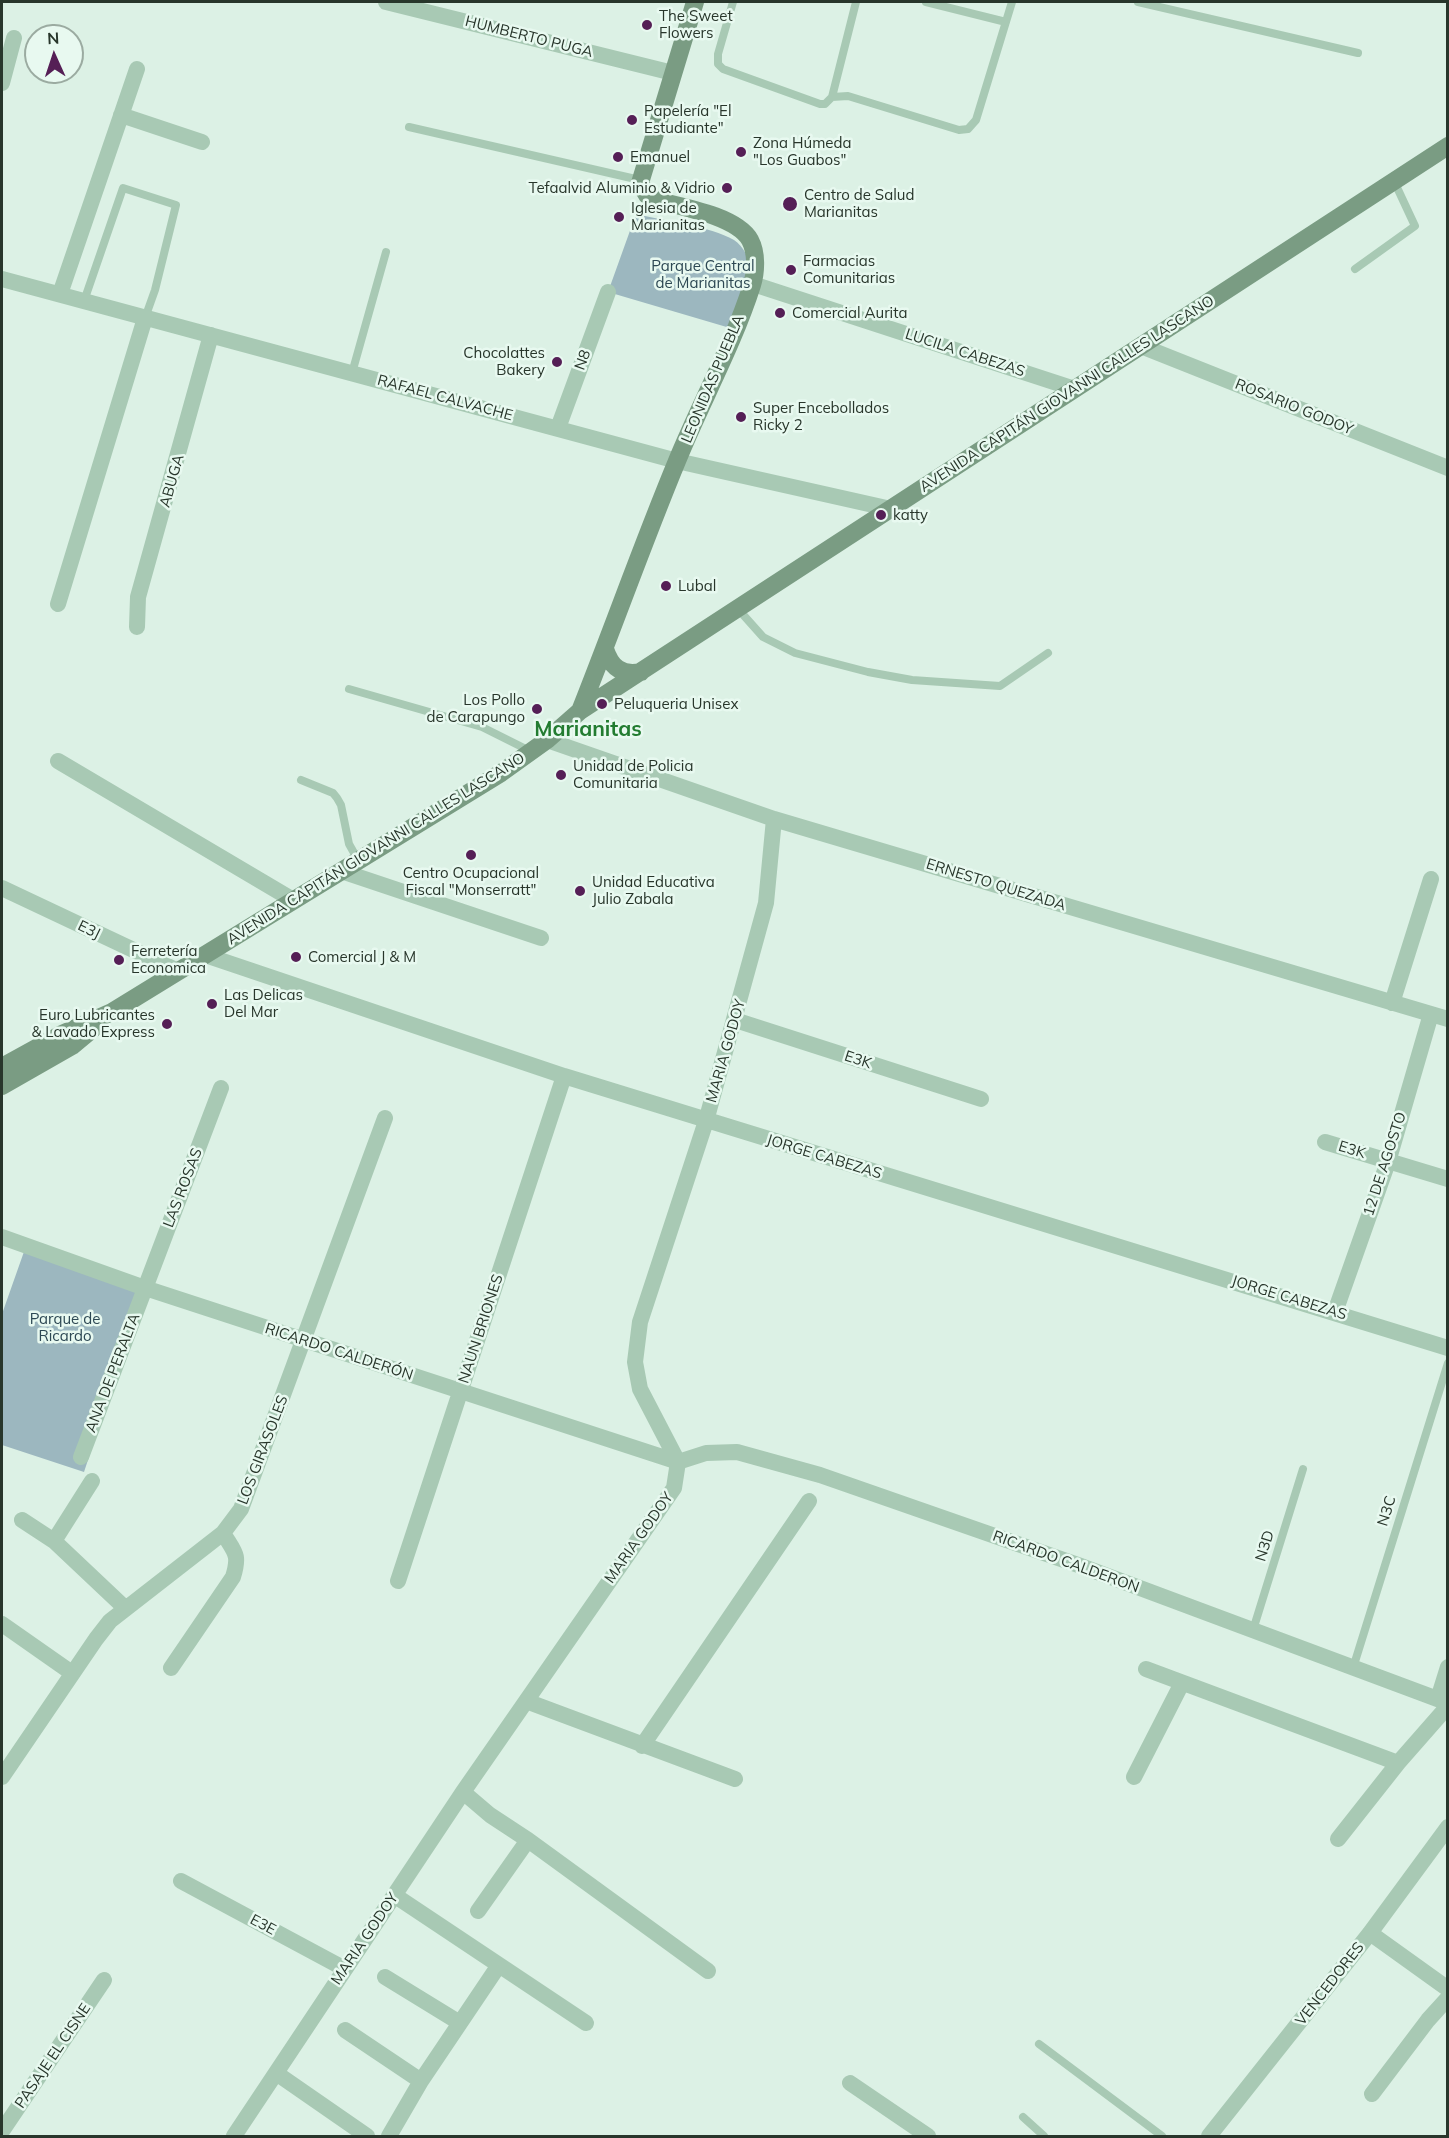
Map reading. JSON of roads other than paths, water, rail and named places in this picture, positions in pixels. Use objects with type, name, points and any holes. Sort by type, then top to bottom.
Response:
[{"type":"street","name":"HUMBERTO PUGA","points":[[386,2],[673,73]]},
{"type":"street","points":[[640,180],[695,2]]},
{"type":"street","points":[[2,83],[14,38]]},
{"type":"street","points":[[60,294],[137,69]]},
{"type":"street","points":[[122,115],[202,142]]},
{"type":"street","name":"AVENIDA CAPITÁN GIOVANNI CALLES LASCANO","points":[[2,1067],[62,1034],[112,1012],[501,773],[532,752],[580,711],[1448,146]]},
{"type":"street","name":"LEONIDAS PUEBLA","points":[[580,711],[677,461],[753,284],[755,258],[746,235],[730,223],[708,214],[651,199],[644,191],[640,180]]},
{"type":"street","name":"RAFAEL CALVACHE","points":[[2,279],[677,461],[891,509]]},
{"type":"street","name":"LUCILA CABEZAS","points":[[753,284],[1075,389]]},
{"type":"street","name":"N8","points":[[558,428],[608,292]]},
{"type":"street","points":[[58,604],[145,318]]},
{"type":"street","name":"ABUGA","points":[[137,627],[138,597],[211,335]]},
{"type":"street","name":"ROSARIO GODOY","points":[[1141,345],[1448,468]]},
{"type":"street","points":[[605,649],[609,661],[618,670],[629,674],[641,672]]},
{"type":"street","name":"ERNESTO QUEZADA","points":[[547,740],[774,819],[1392,1003],[1443,1015]]},
{"type":"street","points":[[58,761],[293,900]]},
{"type":"street","name":"MARIA GODOY","points":[[234,2136],[463,1792],[674,1488],[678,1462],[640,1389],[635,1362],[639,1322],[706,1121],[735,1020],[766,903],[774,819]]},
{"type":"street","points":[[341,871],[541,938]]},
{"type":"street","points":[[1392,1003],[1431,879]]},
{"type":"street","name":"E3J","points":[[2,888],[178,971]]},
{"type":"street","name":"JORGE CABEZAS","points":[[205,955],[564,1077],[1448,1348]]},
{"type":"street","name":"AVENIDA CAPITÁN GIOVANNI CALLES LASCANO","points":[[2,1086],[72,1046],[112,1012]]},
{"type":"street","name":"12 DE AGOSTO","points":[[1335,1312],[1443,1015]]},
{"type":"street","name":"E3K","points":[[735,1020],[981,1099]]},
{"type":"street","name":"NAUN BRIONES","points":[[398,1581],[564,1077]]},
{"type":"street","name":"LAS ROSAS","points":[[145,1288],[221,1088]]},
{"type":"street","name":"LOS GIRASOLES","points":[[2,1777],[72,1672],[110,1621],[223,1533],[241,1509],[386,1118]]},
{"type":"street","name":"E3K","points":[[1325,1142],[1448,1179]]},
{"type":"street","name":"RICARDO CALDERÓN","points":[[2,1237],[145,1288],[678,1462]]},
{"type":"street","name":"ANA DE PERALTA","points":[[81,1457],[145,1288]]},
{"type":"street","name":"RICARDO CALDERON","points":[[678,1462],[706,1453],[737,1452],[820,1474],[1080,1566],[1444,1703]]},
{"type":"street","points":[[54,1541],[92,1481]]},
{"type":"street","points":[[642,1746],[809,1501]]},
{"type":"street","points":[[22,1520],[54,1541],[125,1608]]},
{"type":"street","points":[[171,1668],[233,1577],[238,1561],[235,1551],[223,1533]]},
{"type":"street","points":[[2,1624],[72,1672]]},
{"type":"street","points":[[1338,1839],[1444,1703],[1448,1667]]},
{"type":"street","points":[[1146,1669],[1398,1763]]},
{"type":"street","points":[[1134,1777],[1182,1683]]},
{"type":"street","points":[[525,1701],[735,1779]]},
{"type":"street","points":[[463,1792],[490,1815],[708,1971]]},
{"type":"street","name":"VENCEDORES","points":[[1209,2136],[1370,1933],[1448,1827]]},
{"type":"street","points":[[478,1911],[528,1840]]},
{"type":"street","name":"E3E","points":[[182,1881],[345,1969]]},
{"type":"street","points":[[394,1894],[586,2024]]},
{"type":"street","points":[[1370,1933],[1448,1989]]},
{"type":"street","points":[[389,2136],[421,2081],[499,1965]]},
{"type":"street","points":[[385,1977],[460,2024]]},
{"type":"street","name":"PASAJE EL CISNE","points":[[2,2131],[104,1980]]},
{"type":"street","points":[[1372,2094],[1428,2020],[1448,1998]]},
{"type":"street","points":[[345,2030],[421,2081]]},
{"type":"street","points":[[276,2073],[367,2136]]},
{"type":"street","points":[[850,2084],[927,2136]]},
{"type":"lane","points":[[733,2],[718,54],[718,64],[723,69],[820,104],[825,104],[832,97],[856,2]]},
{"type":"lane","points":[[926,2],[1006,22]]},
{"type":"lane","points":[[832,97],[848,96],[959,130],[968,129],[976,120],[1012,2]]},
{"type":"lane","points":[[1138,2],[1358,53]]},
{"type":"lane","points":[[408,127],[640,180]]},
{"type":"lane","points":[[1355,269],[1415,226],[1393,181]]},
{"type":"lane","points":[[84,301],[123,188],[176,205],[155,290],[145,318]]},
{"type":"lane","points":[[352,373],[386,252]]},
{"type":"lane","points":[[738,609],[763,637],[795,652],[868,672],[912,680],[1000,686],[1048,653]]},
{"type":"lane","points":[[349,688],[482,727],[532,752]]},
{"type":"lane","points":[[301,780],[333,793],[337,798],[349,844],[358,860]]},
{"type":"lane","name":"N3C","points":[[1353,1668],[1448,1363]]},
{"type":"lane","name":"N3D","points":[[1253,1630],[1303,1469]]},
{"type":"lane","points":[[1039,2044],[1162,2136]]},
{"type":"lane","points":[[1023,2118],[1044,2136]]},
{"type":"place","name":"The Sweet Flowers","points":[[647,25]]},
{"type":"place","name":"Papelería \"El Estudiante\"","points":[[632,120]]},
{"type":"place","name":"Zona Húmeda \"Los Guabos\"","points":[[741,152]]},
{"type":"place","name":"Emanuel","points":[[618,157]]},
{"type":"place","name":"Tefaalvid Aluminio & Vidrio","points":[[727,188]]},
{"type":"place","name":"Centro de Salud Marianitas","points":[[790,204]]},
{"type":"place","name":"Iglesia de Marianitas","points":[[619,217]]},
{"type":"place","name":"Farmacias Comunitarias","points":[[791,270]]},
{"type":"place","name":"Comercial Aurita","points":[[780,313]]},
{"type":"place","name":"Chocolattes Bakery","points":[[557,362]]},
{"type":"place","name":"Super Encebollados Ricky 2","points":[[741,417]]},
{"type":"place","name":"katty","points":[[881,515]]},
{"type":"place","name":"Lubal","points":[[666,586]]},
{"type":"place","name":"Peluqueria Unisex","points":[[602,704]]},
{"type":"place","name":"Los Pollo de Carapungo","points":[[537,709]]},
{"type":"place","name":"Unidad de Policia Comunitaria","points":[[561,775]]},
{"type":"place","name":"Centro Ocupacional Fiscal \"Monserratt\"","points":[[471,855]]},
{"type":"place","name":"Unidad Educativa Julio Zabala","points":[[580,891]]},
{"type":"place","name":"Comercial J & M","points":[[296,957]]},
{"type":"place","name":"Ferretería Economica","points":[[119,960]]},
{"type":"place","name":"Las Delicas Del Mar","points":[[212,1004]]},
{"type":"place","name":"Euro Lubricantes & Lavado Express","points":[[167,1024]]},
{"type":"district","name":"Marianitas","points":[[588,730]]},
{"type":"park label","name":"Parque Central de Marianitas","points":[[703,274]]},
{"type":"park label","name":"Parque de Ricardo","points":[[65,1328]]}]
